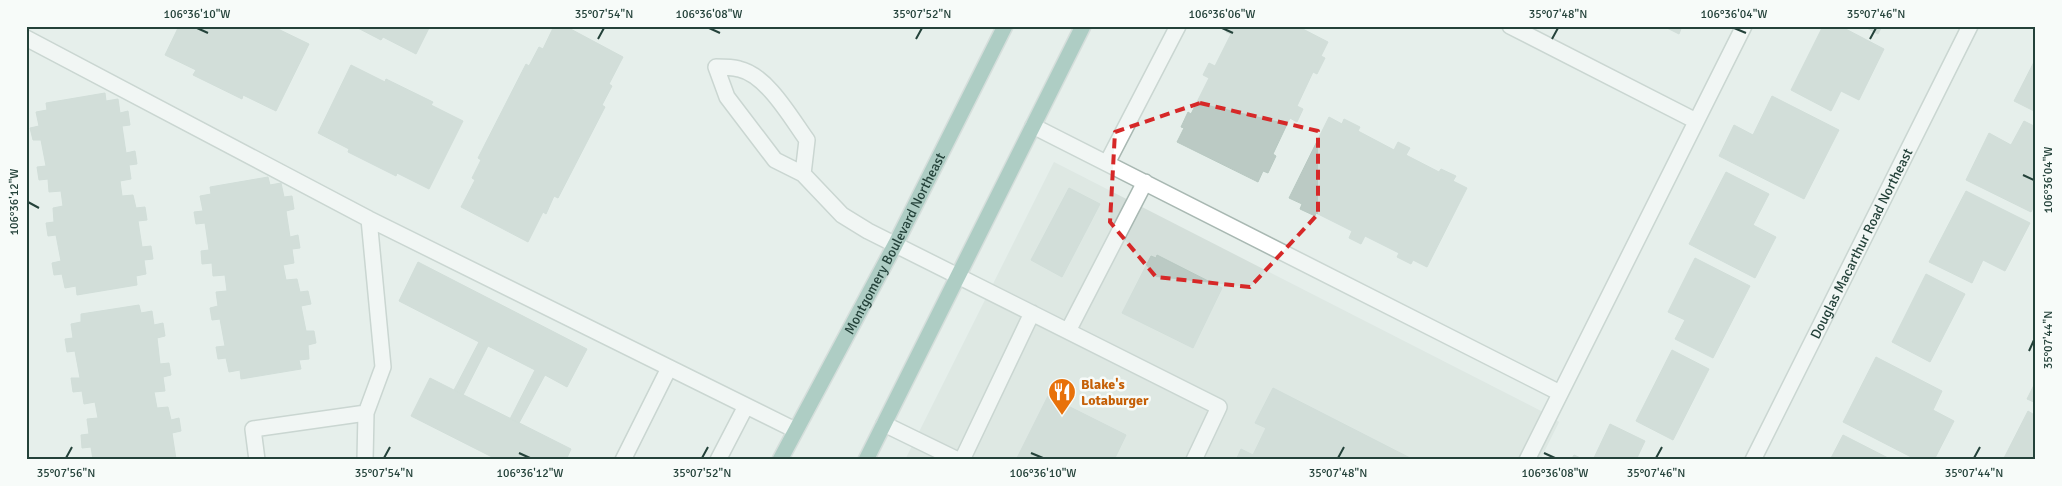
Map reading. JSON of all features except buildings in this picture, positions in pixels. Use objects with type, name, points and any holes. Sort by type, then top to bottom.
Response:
[{"type":"main road","name":"Montgomery Boulevard Northeast","points":[[780,460],[895,245],[1005,26]]},
{"type":"main road","points":[[866,460],[1083,26]]},
{"type":"street","points":[[1107,163],[1178,26]]},
{"type":"street","points":[[1510,26],[1696,121]]},
{"type":"street","points":[[1527,460],[1744,26]]},
{"type":"street","name":"Douglas Macarthur Road Northeast","points":[[1753,460],[1970,26]]},
{"type":"street","points":[[26,38],[370,219],[795,430]]},
{"type":"street","points":[[803,174],[807,140],[780,103],[760,79],[740,69],[716,67],[727,97],[775,160],[803,174],[842,215],[895,245],[1219,407],[1194,460]]},
{"type":"street","points":[[1033,126],[1560,393]]},
{"type":"street","points":[[1068,331],[1145,182]]},
{"type":"street","points":[[365,460],[366,413],[383,367],[370,219]]},
{"type":"street","points":[[884,424],[960,460],[1032,313]]},
{"type":"street","points":[[623,460],[669,368]]},
{"type":"street","points":[[718,460],[746,406]]},
{"type":"street","points":[[256,460],[253,429],[366,413]]},
{"type":"highlighted area","points":[[1200,103],[1318,131],[1318,214],[1250,287],[1156,277],[1110,222],[1115,132]]},
{"type":"shaded area","points":[[1054,162],[1549,415],[1559,422],[1540,460],[905,460]]},
{"type":"place","name":"Blake's Lotaburger","points":[[1062,416]]}]
